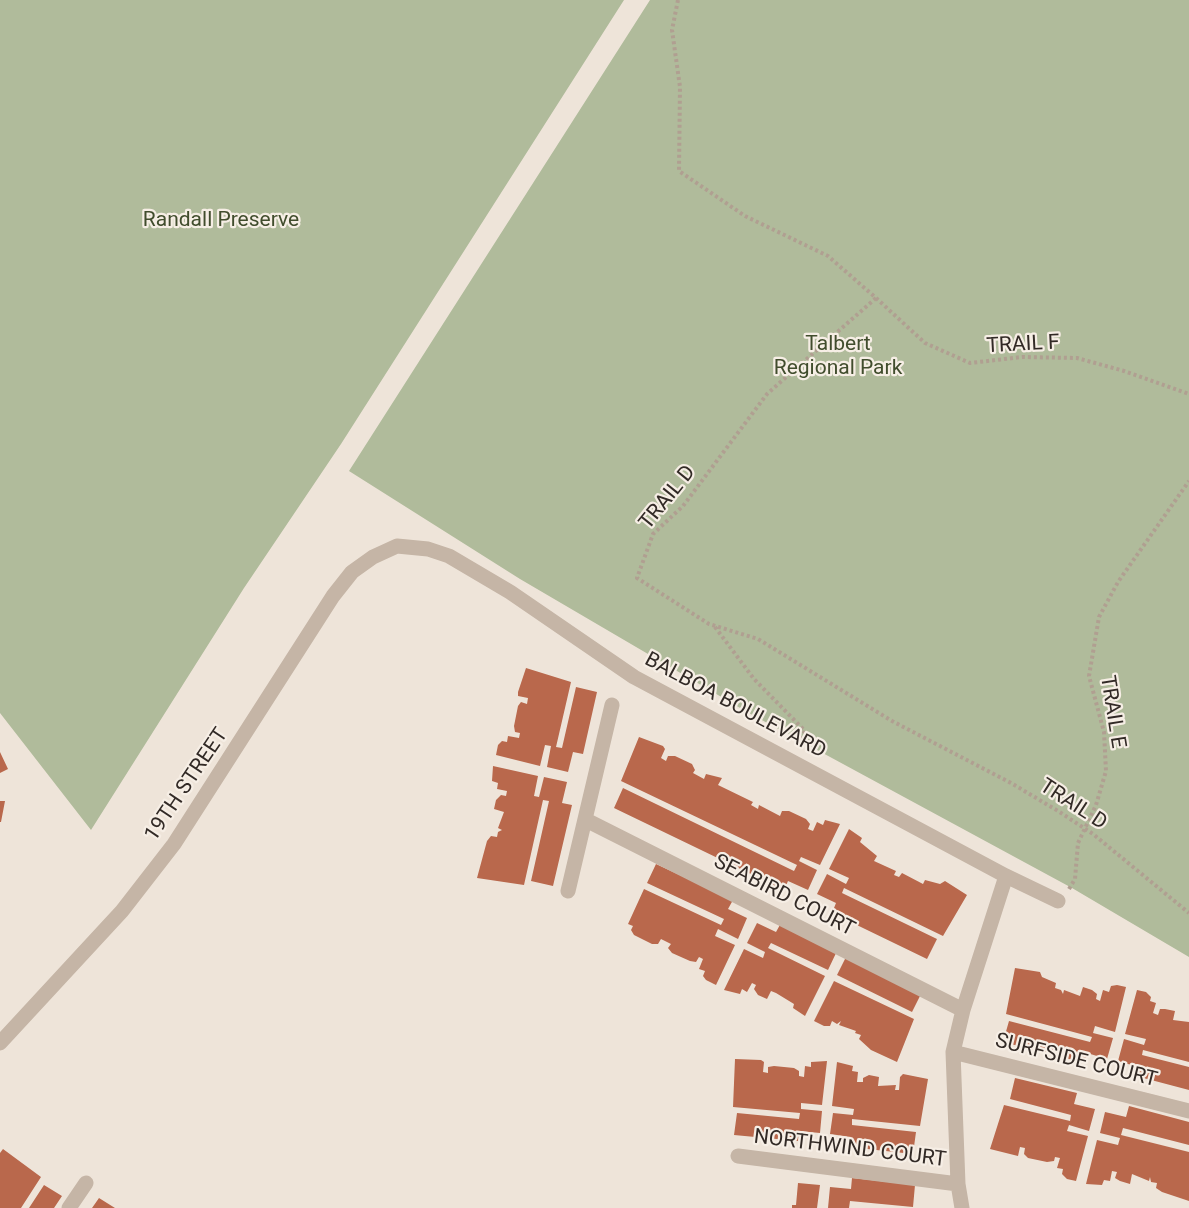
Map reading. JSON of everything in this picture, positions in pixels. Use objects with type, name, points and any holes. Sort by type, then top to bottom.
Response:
[{"type":"street","name":"BALBOA BOULEVARD","points":[[397,546],[428,549],[449,556],[510,592],[634,677],[1006,876],[1058,901]]},
{"type":"street","name":"19TH STREET","points":[[0,1043],[122,911],[174,844],[333,596],[352,572],[373,557],[397,546]]},
{"type":"street","points":[[568,891],[612,705]]},
{"type":"street","name":"SEABIRD COURT","points":[[586,820],[963,1010]]},
{"type":"street","points":[[962,1208],[958,1184],[953,1052],[963,1010],[1006,876]]},
{"type":"street","name":"SURFSIDE COURT","points":[[953,1052],[1189,1111]]},
{"type":"street","name":"NORTHWIND COURT","points":[[738,1156],[958,1184]]},
{"type":"street","points":[[69,1208],[86,1183]]},
{"type":"path","points":[[678,0],[672,30],[680,87],[679,171],[745,216],[828,256],[876,298]]},
{"type":"path","name":"TRAIL F","points":[[876,298],[925,343],[970,363],[1022,357],[1077,358],[1189,394]]},
{"type":"path","name":"TRAIL D","points":[[876,298],[767,394],[683,506],[653,534],[637,578],[715,626],[758,639],[892,721],[1011,783],[1084,828],[1189,913]]},
{"type":"path","name":"TRAIL E","points":[[1072,886],[1074,857],[1084,828],[1096,805],[1106,771],[1104,732],[1089,676],[1099,617],[1156,525],[1189,481]]},
{"type":"path","points":[[715,626],[754,679],[805,731],[790,760]]},
{"type":"green space","name":"Randall Preserve","points":[[0,0],[624,0],[341,444],[244,588],[91,830],[0,713]]},
{"type":"green space","name":"Talbert Regional Park","points":[[650,0],[1189,0],[1189,957],[1072,888],[747,712],[520,579],[349,471]]},
{"type":"building","points":[[526,668],[571,682],[556,747],[562,748],[576,687],[597,692],[583,754],[573,752],[568,772],[547,767],[551,746],[545,745],[540,766],[496,755],[498,745],[502,741],[507,742],[508,736],[519,738],[520,733],[515,732],[514,726],[518,706],[521,702],[527,704],[528,698],[518,696]]},
{"type":"building","points":[[639,737],[663,746],[665,749],[661,758],[666,761],[668,756],[675,756],[692,764],[695,770],[693,773],[704,779],[706,774],[722,778],[718,785],[753,802],[751,805],[758,809],[759,805],[780,816],[782,811],[789,811],[806,819],[810,824],[808,829],[813,831],[817,822],[823,825],[825,820],[840,824],[820,865],[801,857],[799,861],[817,870],[808,890],[788,881],[784,890],[614,808],[623,788],[794,871],[797,865],[621,781]]},
{"type":"building","points":[[0,752],[8,769],[0,773]]},
{"type":"building","points":[[493,766],[538,776],[534,796],[539,797],[544,777],[567,782],[562,803],[572,805],[553,886],[531,881],[549,801],[543,800],[524,885],[477,878],[487,841],[491,836],[497,837],[498,832],[502,830],[498,828],[504,812],[494,809],[496,800],[501,795],[506,796],[507,791],[497,789],[498,783],[492,781]]},
{"type":"building","points":[[0,801],[5,801],[1,822],[0,822]]},
{"type":"building","points":[[849,829],[862,838],[860,842],[877,856],[874,861],[896,871],[894,875],[899,877],[902,873],[923,884],[925,880],[940,884],[945,881],[967,895],[943,936],[844,888],[842,893],[937,939],[927,959],[832,913],[836,903],[817,894],[827,874],[846,884],[849,878],[829,869]]},
{"type":"building","points":[[656,864],[733,900],[728,909],[747,918],[738,939],[718,929],[715,936],[735,945],[716,985],[706,980],[703,976],[705,971],[699,969],[703,959],[699,957],[696,962],[690,961],[672,953],[668,948],[671,944],[661,939],[658,944],[652,944],[634,935],[631,930],[633,926],[628,924],[644,889],[721,925],[724,919],[647,883]]},
{"type":"building","points":[[757,923],[776,932],[781,923],[837,951],[828,970],[771,943],[768,948],[825,976],[805,1016],[793,1008],[794,1004],[776,993],[771,991],[767,999],[758,995],[754,989],[756,985],[752,983],[747,992],[742,989],[740,994],[724,990],[744,949],[763,958],[765,952],[747,943]]},
{"type":"building","points":[[847,955],[922,992],[912,1012],[837,975]]},
{"type":"building","points":[[1015,968],[1040,972],[1042,977],[1056,983],[1055,988],[1061,990],[1063,994],[1064,990],[1080,996],[1083,987],[1092,990],[1097,994],[1096,999],[1100,1001],[1103,990],[1109,992],[1111,986],[1117,985],[1126,987],[1115,1032],[1095,1026],[1093,1033],[1113,1038],[1107,1059],[1087,1053],[1085,1063],[1003,1042],[1009,1021],[1090,1042],[1092,1037],[1006,1014]]},
{"type":"building","points":[[834,981],[914,1019],[897,1062],[871,1050],[859,1039],[861,1035],[855,1033],[856,1031],[839,1025],[841,1021],[837,1024],[832,1021],[830,1026],[824,1026],[814,1021]]},
{"type":"building","points":[[1137,990],[1146,992],[1151,997],[1150,1001],[1156,1003],[1153,1013],[1158,1015],[1160,1009],[1175,1011],[1173,1020],[1189,1022],[1189,1062],[1143,1050],[1142,1055],[1189,1067],[1189,1090],[1136,1076],[1138,1067],[1118,1061],[1124,1039],[1144,1045],[1146,1039],[1125,1034]]},
{"type":"building","points":[[735,1059],[761,1060],[764,1062],[763,1072],[768,1073],[768,1067],[794,1068],[799,1071],[799,1076],[804,1077],[805,1066],[811,1067],[811,1062],[827,1061],[822,1105],[801,1103],[801,1109],[822,1111],[820,1133],[799,1131],[798,1141],[734,1135],[737,1113],[799,1119],[800,1113],[733,1107]]},
{"type":"building","points":[[837,1062],[853,1066],[852,1071],[858,1072],[857,1082],[863,1082],[863,1078],[869,1075],[879,1077],[878,1086],[896,1085],[895,1090],[899,1090],[900,1077],[903,1074],[928,1079],[920,1126],[852,1119],[852,1125],[916,1132],[913,1154],[849,1147],[851,1137],[830,1134],[833,1113],[853,1115],[854,1109],[832,1106]]},
{"type":"building","points":[[1015,1078],[1077,1093],[1074,1104],[1095,1109],[1089,1131],[1069,1125],[1067,1131],[1088,1136],[1076,1181],[1067,1179],[1062,1174],[1063,1169],[1057,1168],[1060,1158],[1055,1157],[1054,1161],[1047,1162],[1028,1158],[1024,1154],[1025,1148],[1020,1147],[1018,1156],[990,1149],[1004,1105],[1070,1121],[1071,1115],[1010,1099]]},
{"type":"building","points":[[1129,1106],[1189,1122],[1189,1145],[1123,1128],[1121,1135],[1189,1152],[1189,1201],[1162,1192],[1156,1188],[1157,1183],[1151,1182],[1150,1177],[1149,1181],[1132,1174],[1130,1184],[1115,1178],[1117,1172],[1112,1171],[1110,1181],[1104,1180],[1102,1185],[1086,1184],[1097,1140],[1118,1145],[1120,1138],[1100,1133],[1105,1112],[1126,1117]]},
{"type":"building","points":[[3,1149],[41,1177],[21,1208],[0,1208],[0,1153]]},
{"type":"building","points":[[852,1178],[915,1185],[913,1207],[850,1201],[849,1208],[828,1208],[830,1187],[851,1189]]},
{"type":"building","points":[[798,1183],[820,1185],[817,1208],[792,1208],[792,1205],[796,1205]]},
{"type":"building","points":[[44,1185],[62,1196],[54,1208],[29,1208]]},
{"type":"building","points":[[99,1198],[115,1208],[92,1208]]}]
